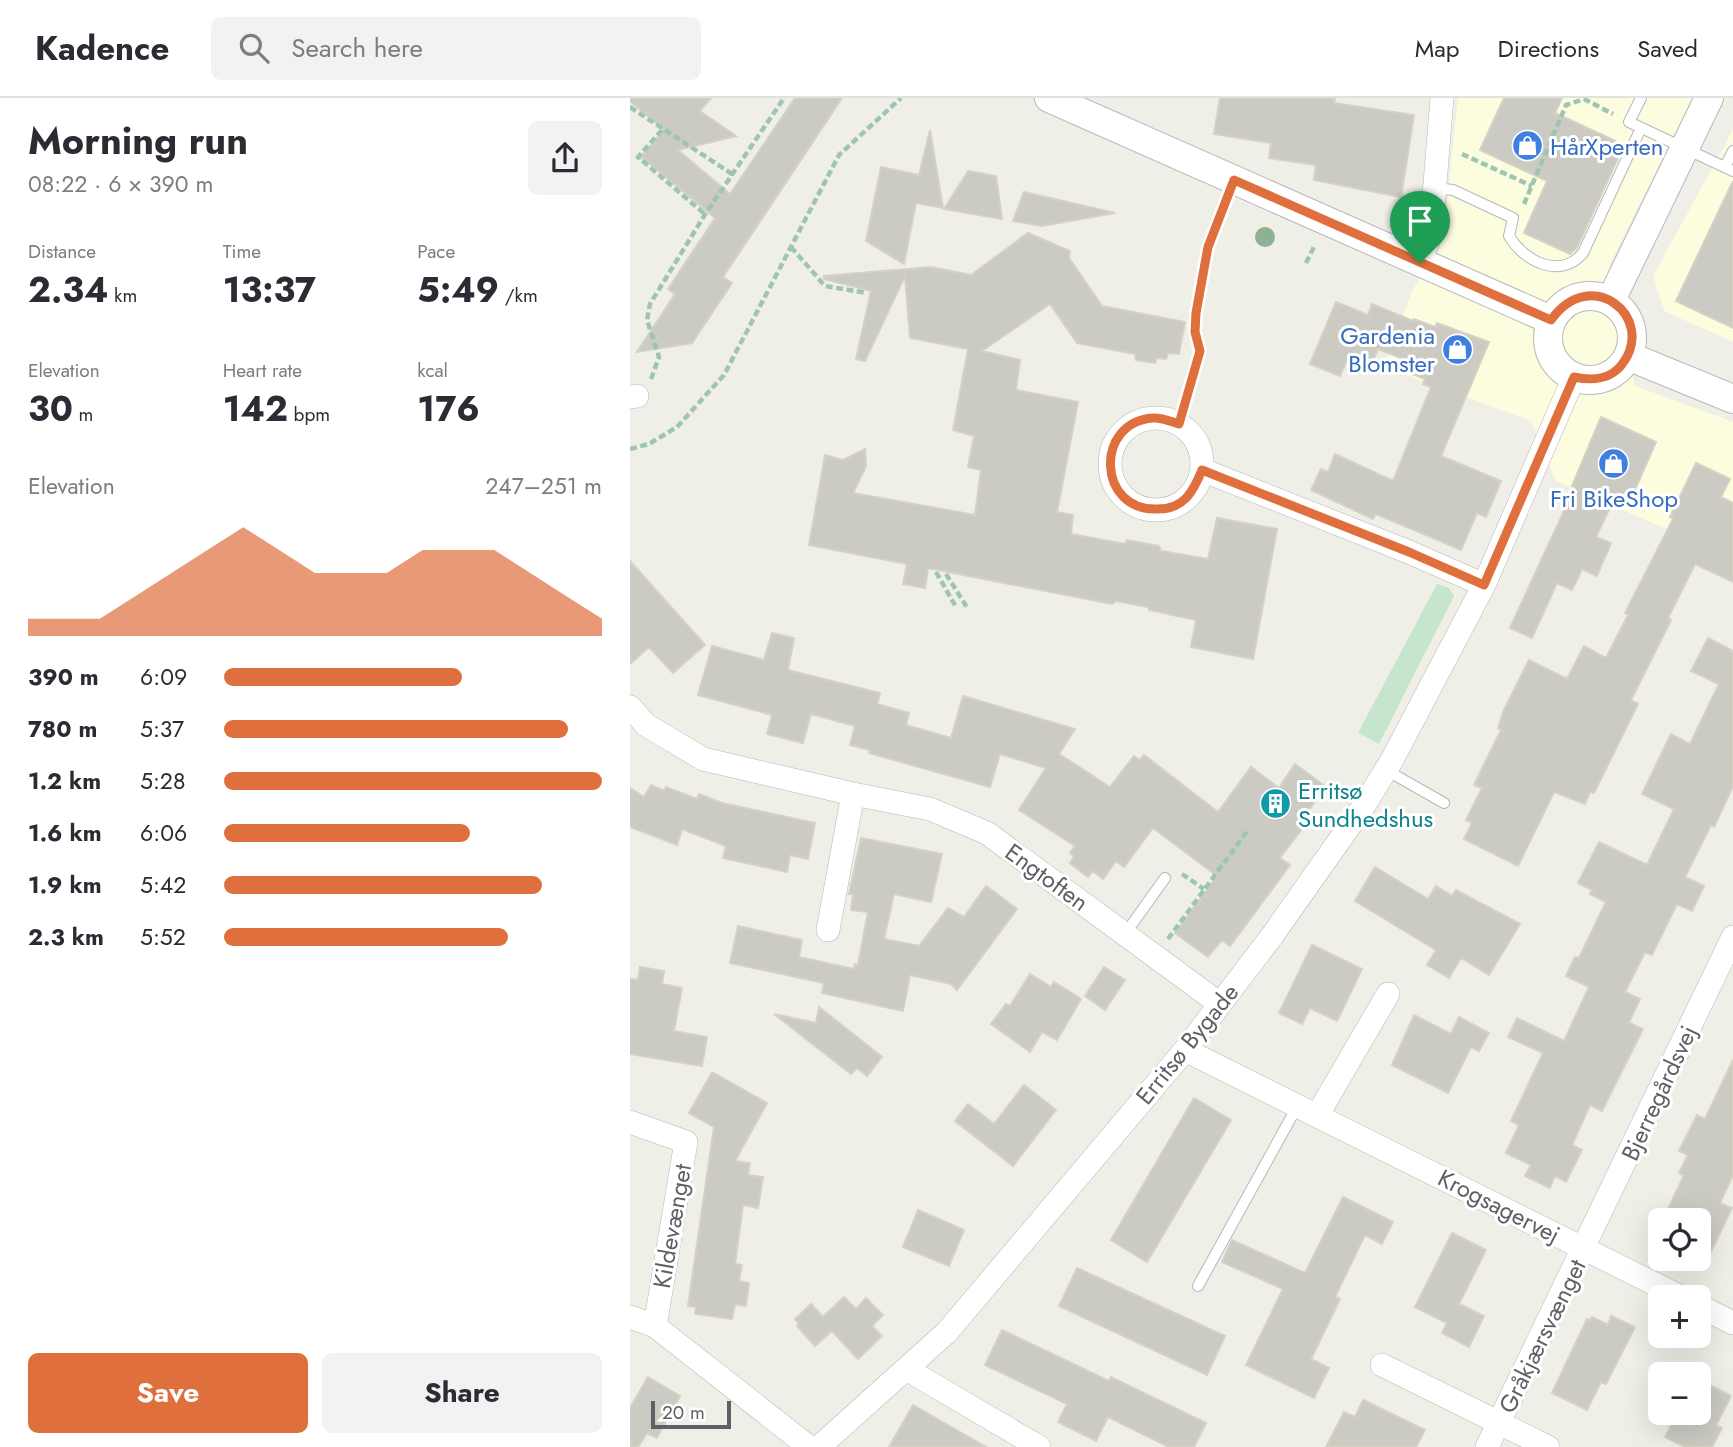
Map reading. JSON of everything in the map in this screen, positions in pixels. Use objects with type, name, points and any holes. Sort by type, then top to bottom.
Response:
[{"type":"street","points":[[1049,98],[1551,320]]},
{"type":"street","points":[[1420,263],[1431,232],[1442,98]]},
{"type":"street","points":[[1611,300],[1709,98]]},
{"type":"street","points":[[1594,295],[1611,300],[1623,310],[1630,324],[1632,340],[1628,356],[1619,369],[1606,377],[1590,380],[1574,377],[1554,360],[1549,347],[1551,320],[1562,306],[1576,297],[1594,295]]},
{"type":"street","points":[[1628,356],[1733,399]]},
{"type":"street","name":"Erritsø Bygade","points":[[818,1447],[908,1370],[947,1332],[1185,1050],[1272,936],[1366,804],[1484,585],[1574,377]]},
{"type":"street","points":[[1154,417],[1179,424],[1199,446],[1202,470],[1192,495],[1170,509],[1143,510],[1121,496],[1109,472],[1112,446],[1129,426],[1154,417]]},
{"type":"street","points":[[1202,470],[1409,552],[1484,585]]},
{"type":"street","name":"Engtoften","points":[[630,707],[646,725],[704,759],[930,809],[987,833],[1220,1004]]},
{"type":"street","points":[[828,930],[853,794]]},
{"type":"street","name":"Bjerregårdsvej","points":[[1584,1249],[1733,937]]},
{"type":"street","points":[[1308,1109],[1388,994]]},
{"type":"street","name":"Krogsagervej","points":[[1185,1050],[1657,1285]]},
{"type":"street","name":"Kildevænget","points":[[630,1122],[686,1142],[655,1326]]},
{"type":"street","name":"Gråkjærsvænget","points":[[1487,1447],[1584,1249]]},
{"type":"street","points":[[1711,1312],[1733,1323]]},
{"type":"street","points":[[630,1317],[655,1326],[809,1447]]},
{"type":"street","name":"Gråkjærsvænget","points":[[1382,1365],[1548,1447]]},
{"type":"street","points":[[908,1370],[1039,1447]]},
{"type":"lane","points":[[1641,98],[1629,122],[1729,169],[1733,151]]},
{"type":"lane","points":[[1434,188],[1453,190],[1513,218],[1509,236],[1515,246],[1535,262],[1560,268],[1574,263],[1583,253],[1641,128]]},
{"type":"lane","points":[[1386,770],[1444,803]]},
{"type":"lane","points":[[1125,934],[1165,878]]},
{"type":"lane","points":[[1198,1286],[1308,1109]]},
{"type":"path","points":[[633,396],[649,383],[659,357],[647,320],[650,304],[732,174],[784,98]]},
{"type":"path","points":[[630,449],[649,444],[677,427],[724,375],[839,155],[899,99]]},
{"type":"path","points":[[1513,218],[1517,220],[1566,105],[1584,99],[1629,122]]},
{"type":"path","points":[[630,107],[732,174]]},
{"type":"path","points":[[662,130],[638,157],[706,215]]},
{"type":"path","points":[[1437,150],[1457,151],[1532,186]]},
{"type":"path","points":[[1179,424],[1200,351],[1195,332],[1196,313],[1208,247],[1234,180]]},
{"type":"path","points":[[791,247],[825,286],[867,293]]},
{"type":"path","points":[[936,572],[956,607]]},
{"type":"path","points":[[946,574],[968,609]]},
{"type":"path","points":[[1155,957],[1248,830]]},
{"type":"shaded area","points":[[1458,98],[1692,98],[1609,266],[1635,386],[1733,422],[1733,558],[1556,481],[1531,421],[1384,367],[1412,291],[1443,240]]},
{"type":"shaded area","points":[[1733,130],[1733,342],[1664,311],[1653,276]]},
{"type":"shaded area","points":[[1437,584],[1449,588],[1454,596],[1379,744],[1358,733]]},
{"type":"building","points":[[630,98],[711,98],[700,111],[736,136],[678,150],[730,194],[795,98],[842,98],[723,277],[732,283],[692,343],[637,352],[675,294],[668,289],[715,218],[643,158],[639,159],[664,130],[630,101]]},
{"type":"building","points":[[1220,98],[1335,98],[1334,103],[1414,115],[1401,197],[1314,180],[1316,165],[1269,158],[1271,143],[1214,134]]},
{"type":"building","points":[[1504,98],[1562,98],[1555,113],[1624,145],[1577,248],[1570,254],[1524,233],[1547,181],[1480,150]]},
{"type":"building","points":[[930,130],[943,208],[916,203],[904,264],[866,241],[881,167],[919,175]]},
{"type":"building","points":[[968,171],[996,176],[1002,219],[944,209]]},
{"type":"building","points":[[1733,181],[1733,328],[1676,301]]},
{"type":"building","points":[[1024,192],[1115,213],[1042,226],[1013,221]]},
{"type":"building","points":[[1028,233],[1070,251],[1069,258],[1102,306],[1185,322],[1179,354],[1168,353],[1166,359],[1157,358],[1155,363],[1136,360],[1135,354],[1077,343],[1050,304],[982,351],[1020,360],[1016,390],[1078,402],[1057,512],[1073,515],[1071,534],[1125,544],[1127,540],[1159,546],[1161,551],[1208,559],[1217,518],[1277,529],[1253,659],[1191,647],[1196,620],[1149,610],[1148,607],[1116,601],[1112,604],[928,568],[925,588],[903,584],[907,564],[809,545],[825,455],[843,460],[865,449],[866,466],[853,493],[975,515],[981,470],[968,467],[974,436],[953,430],[968,349],[910,338],[905,276],[865,361],[856,359],[871,291],[824,279],[824,276],[931,267],[971,275]]},
{"type":"building","points":[[1336,302],[1368,315],[1372,304],[1413,321],[1414,319],[1435,327],[1437,323],[1489,342],[1441,456],[1501,481],[1486,517],[1477,513],[1461,550],[1376,514],[1373,519],[1311,490],[1321,469],[1328,472],[1335,454],[1393,481],[1431,387],[1423,384],[1425,379],[1412,374],[1416,364],[1378,349],[1369,369],[1347,360],[1340,376],[1310,364]]},
{"type":"building","points":[[1601,417],[1656,442],[1631,499],[1617,493],[1596,537],[1611,543],[1597,576],[1582,569],[1572,590],[1557,583],[1532,638],[1510,628],[1575,487],[1572,486]]},
{"type":"building","points":[[1696,463],[1730,479],[1721,497],[1733,503],[1733,582],[1695,564],[1668,618],[1671,620],[1631,700],[1638,704],[1594,793],[1590,792],[1585,804],[1554,792],[1518,866],[1464,839],[1472,823],[1466,820],[1482,788],[1474,785],[1501,730],[1498,728],[1504,710],[1529,660],[1567,679],[1584,646],[1606,658],[1628,615],[1625,613],[1673,519],[1670,517]]},
{"type":"building","points":[[630,561],[705,645],[673,673],[649,647],[630,664]]},
{"type":"building","points":[[772,633],[794,638],[788,670],[880,693],[877,704],[909,713],[906,725],[951,738],[963,696],[1075,729],[1059,754],[1110,787],[1134,756],[1140,760],[1144,755],[1218,812],[1251,767],[1279,788],[1295,764],[1326,787],[1309,810],[1313,814],[1280,858],[1290,865],[1230,946],[1222,940],[1208,957],[1175,933],[1217,876],[1153,828],[1124,867],[1116,861],[1103,879],[1093,871],[1088,877],[1070,863],[1074,857],[1070,853],[1075,846],[1019,810],[1046,768],[1000,754],[990,787],[869,753],[870,750],[850,745],[855,726],[811,714],[803,743],[767,734],[772,715],[698,695],[712,646],[764,660]]},
{"type":"building","points":[[1708,638],[1733,651],[1733,786],[1714,827],[1711,825],[1685,877],[1704,886],[1692,911],[1677,904],[1652,955],[1645,952],[1625,992],[1640,999],[1629,1023],[1643,1029],[1602,1111],[1590,1105],[1572,1145],[1582,1150],[1566,1182],[1555,1176],[1550,1188],[1525,1176],[1531,1165],[1506,1153],[1519,1125],[1511,1121],[1543,1053],[1508,1037],[1517,1018],[1564,1041],[1589,987],[1566,976],[1575,957],[1579,958],[1606,902],[1590,894],[1592,890],[1578,883],[1599,842],[1647,865],[1674,809],[1642,794],[1671,734],[1690,744],[1719,684],[1691,671]]},
{"type":"building","points":[[651,785],[664,791],[666,787],[697,799],[699,794],[722,803],[815,823],[808,859],[790,855],[787,872],[723,858],[726,846],[682,829],[677,845],[630,827],[630,788],[644,797]]},
{"type":"building","points":[[861,838],[942,854],[931,902],[894,894],[884,939],[919,946],[948,908],[964,917],[986,886],[1017,909],[957,990],[951,984],[910,975],[903,1011],[822,993],[824,983],[730,963],[738,926],[802,940],[799,957],[854,969],[855,964],[858,965],[868,912],[851,910],[853,894],[849,894]]},
{"type":"building","points":[[1375,867],[1428,899],[1436,886],[1452,896],[1456,890],[1520,924],[1489,975],[1461,958],[1449,978],[1427,965],[1436,950],[1355,901]]},
{"type":"building","points":[[1312,945],[1362,969],[1337,1021],[1310,1008],[1302,1024],[1279,1013]]},
{"type":"building","points":[[640,967],[664,971],[662,984],[682,988],[674,1031],[707,1037],[702,1066],[630,1054],[630,979],[638,980]]},
{"type":"building","points":[[1104,967],[1125,980],[1105,1010],[1085,996]]},
{"type":"building","points":[[1030,974],[1051,987],[1054,982],[1081,999],[1057,1040],[1042,1032],[1030,1052],[991,1024],[1006,1004],[1010,1006]]},
{"type":"building","points":[[819,1007],[882,1057],[867,1076],[857,1068],[851,1074],[774,1014],[816,1023]]},
{"type":"building","points":[[1414,1015],[1451,1034],[1459,1017],[1489,1033],[1479,1051],[1471,1047],[1448,1093],[1392,1065]]},
{"type":"building","points":[[1733,1060],[1733,1175],[1720,1203],[1732,1208],[1711,1252],[1711,1208],[1669,1208],[1684,1175],[1679,1173],[1688,1155],[1679,1151],[1697,1115],[1705,1119]]},
{"type":"building","points":[[712,1072],[767,1103],[735,1161],[750,1163],[748,1175],[763,1177],[758,1208],[743,1205],[735,1264],[742,1265],[739,1281],[749,1283],[746,1306],[735,1304],[732,1319],[695,1314],[696,1307],[688,1306],[714,1127],[689,1113]]},
{"type":"building","points":[[1024,1085],[1056,1110],[1013,1166],[955,1121],[968,1104],[994,1124]]},
{"type":"building","points":[[1194,1098],[1231,1120],[1147,1262],[1111,1240]]},
{"type":"building","points":[[1343,1197],[1393,1222],[1382,1244],[1365,1235],[1335,1297],[1340,1299],[1311,1359],[1329,1368],[1314,1398],[1246,1365],[1283,1289],[1222,1262],[1232,1240],[1305,1273]]},
{"type":"building","points":[[918,1210],[964,1230],[949,1266],[903,1247]]},
{"type":"building","points":[[1452,1233],[1486,1250],[1459,1304],[1484,1316],[1469,1347],[1442,1333],[1447,1323],[1415,1307]]},
{"type":"building","points":[[1077,1268],[1225,1336],[1207,1375],[1059,1306]]},
{"type":"building","points":[[844,1297],[856,1309],[866,1298],[883,1315],[872,1326],[882,1336],[858,1359],[832,1331],[815,1346],[797,1326],[799,1324],[795,1319],[811,1304],[823,1317]]},
{"type":"building","points":[[1611,1316],[1635,1327],[1606,1384],[1601,1382],[1587,1410],[1552,1393],[1587,1319],[1592,1317],[1608,1325]]},
{"type":"building","points":[[1002,1330],[1109,1381],[1111,1377],[1206,1423],[1194,1447],[1169,1447],[1108,1417],[1096,1441],[1058,1422],[1067,1404],[985,1365]]},
{"type":"building","points":[[648,1377],[680,1396],[657,1438],[647,1433],[638,1447],[630,1447],[630,1408]]},
{"type":"building","points":[[1711,1386],[1731,1396],[1716,1425],[1722,1428],[1712,1447],[1685,1447],[1665,1437],[1671,1425],[1711,1425]]},
{"type":"building","points":[[1363,1400],[1425,1430],[1416,1447],[1326,1447],[1344,1412],[1355,1417]]},
{"type":"building","points":[[913,1405],[986,1447],[889,1447]]},
{"type":"place","name":"HårXperten","points":[[1527,146]]},
{"type":"place","name":"Gardenia Blomster","points":[[1458,349]]},
{"type":"place","name":"Fri BikeShop","points":[[1614,464]]},
{"type":"place","name":"Erritsø Sundhedshus","points":[[1275,804]]},
{"type":"route","points":[[1234,180],[1420,263],[1551,320],[1562,306],[1576,297],[1594,295],[1611,300],[1623,310],[1630,324],[1632,340],[1628,356],[1619,369],[1606,377],[1590,380],[1574,377],[1484,585],[1409,552],[1202,470],[1192,495],[1170,509],[1143,510],[1121,496],[1109,472],[1112,446],[1129,426],[1154,417],[1179,424],[1200,351],[1195,332],[1196,313],[1208,247],[1234,180]]}]
